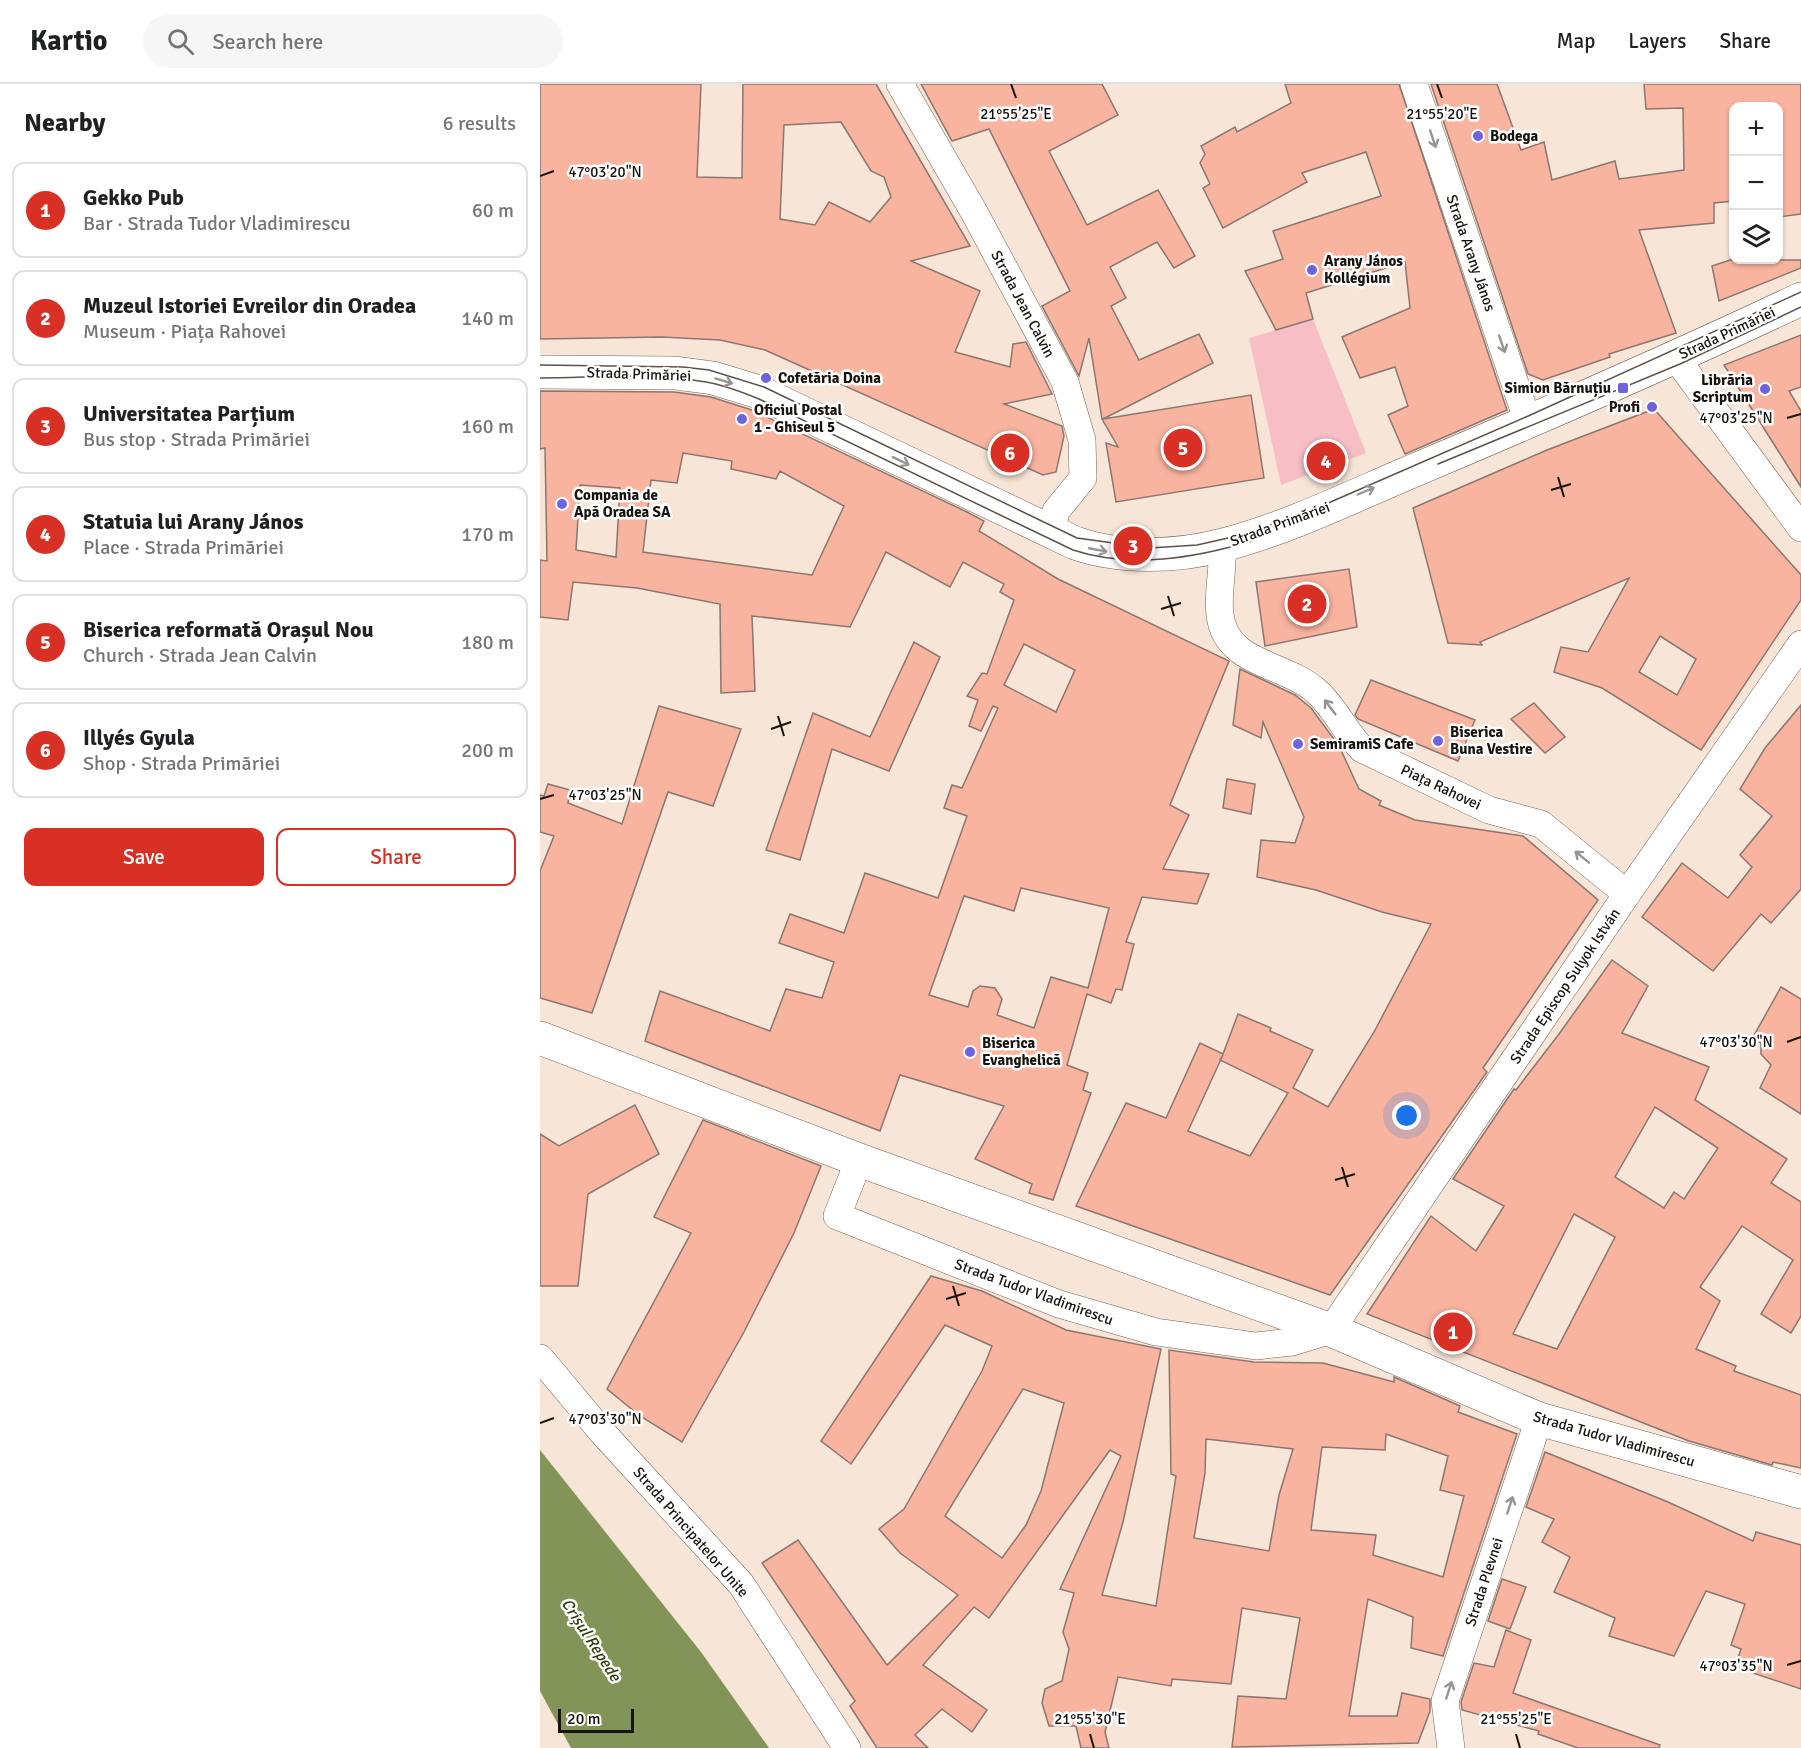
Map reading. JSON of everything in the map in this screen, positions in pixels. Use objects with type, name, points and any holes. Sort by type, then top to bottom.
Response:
[{"type":"street","name":"Strada Jean Calvin","points":[[900,84],[974,212],[1065,382],[1082,440],[1083,478],[1056,512],[1051,534]]},
{"type":"street","name":"Strada Arany János","points":[[1414,84],[1528,423]]},
{"type":"street","name":"Strada Primăriei","points":[[540,372],[675,373],[713,378],[759,392],[1051,534],[1092,549],[1152,554],[1222,545],[1275,528],[1528,423],[1801,299]]},
{"type":"street","points":[[1676,357],[1801,528]]},
{"type":"street","name":"Piața Rahovei","points":[[1222,545],[1220,614],[1223,629],[1238,651],[1316,690],[1329,704],[1350,737],[1362,748],[1489,810],[1541,824],[1627,894]]},
{"type":"street","name":"Strada Episcop Sulyok István","points":[[1331,1330],[1627,894],[1801,644]]},
{"type":"street","name":"Strada Tudor Vladimirescu","points":[[540,1038],[859,1160],[1331,1330],[1539,1419],[1801,1492]]},
{"type":"street","name":"Strada Tudor Vladimirescu","points":[[859,1160],[837,1216],[1059,1304],[1156,1332],[1256,1346],[1292,1342],[1331,1330]]},
{"type":"street","name":"Strada Principatelor Unite","points":[[540,1358],[602,1432],[741,1584],[847,1748]]},
{"type":"street","name":"Strada Plevnei","points":[[1451,1748],[1445,1701],[1539,1419]]},
{"type":"shaded area","points":[[1313,319],[1366,453],[1281,485],[1249,338]]},
{"type":"water","name":"Crișul Repede","points":[[540,1450],[701,1652],[769,1748],[571,1748],[540,1691]]},
{"type":"building","points":[[540,84],[701,84],[697,177],[742,178],[743,84],[876,84],[970,246],[911,261],[980,291],[955,352],[1010,367],[1013,344],[1026,342],[1052,394],[1004,404],[1062,426],[1064,436],[1056,472],[1043,475],[765,350],[720,340],[662,337],[540,339]],"holes":[[[841,122],[871,171],[884,177],[891,197],[870,222],[829,202],[815,225],[780,219],[784,125]]]},
{"type":"building","points":[[921,84],[1102,84],[1118,115],[1049,151],[1087,225],[1158,190],[1195,256],[1174,268],[1157,242],[1110,267],[1126,298],[1111,306],[1139,360],[1199,334],[1213,363],[1103,419],[1251,395],[1264,478],[1116,502],[1106,443],[1118,447],[1102,419],[1089,338],[1079,376],[1042,306],[1070,291],[989,129],[952,141]]},
{"type":"building","points":[[1285,84],[1399,84],[1507,410],[1405,454],[1388,415],[1408,406],[1395,367],[1360,378],[1342,337],[1410,308],[1405,262],[1306,293],[1313,319],[1276,330],[1245,271],[1283,259],[1273,231],[1381,196],[1366,152],[1302,173],[1307,182],[1223,228],[1203,188],[1210,184],[1200,163],[1205,154],[1201,146],[1235,127],[1237,132],[1291,103]]},
{"type":"building","points":[[1431,84],[1497,84],[1521,150],[1544,142],[1552,180],[1615,161],[1619,179],[1684,170],[1683,108],[1646,109],[1644,84],[1801,84],[1801,214],[1783,216],[1783,102],[1729,102],[1729,202],[1714,203],[1714,223],[1639,230],[1676,333],[1609,354],[1610,357],[1543,380],[1528,374]]},
{"type":"building","points":[[1729,260],[1729,264],[1783,264],[1783,260],[1801,260],[1801,268],[1719,301],[1712,266]]},
{"type":"building","points":[[1801,335],[1801,387],[1789,391],[1801,411],[1801,487],[1724,365]]},
{"type":"building","points":[[540,391],[674,392],[711,397],[752,410],[967,512],[984,521],[979,531],[1058,579],[1229,661],[1170,805],[1189,815],[1163,869],[1209,874],[1197,904],[1142,897],[1126,942],[1134,944],[1122,990],[1116,989],[1111,1003],[1087,994],[1067,1065],[1088,1073],[1083,1090],[1091,1093],[1053,1200],[1029,1193],[1032,1184],[975,1159],[1004,1106],[900,1075],[880,1131],[645,1041],[660,991],[770,1031],[786,989],[822,998],[834,962],[779,943],[790,914],[844,933],[865,873],[938,898],[967,816],[944,808],[952,785],[962,788],[998,708],[993,706],[981,731],[969,726],[978,700],[967,696],[982,673],[987,674],[1014,600],[1000,592],[1004,584],[963,562],[950,587],[886,552],[850,627],[752,616],[755,691],[721,693],[720,604],[637,588],[573,582],[568,620],[540,617],[540,560],[547,561],[545,448],[540,449]],"holes":[[[683,453],[732,461],[731,469],[776,479],[780,471],[844,506],[812,575],[643,552],[651,480],[677,483]],[[580,485],[620,488],[616,557],[576,550]],[[1024,644],[1075,670],[1056,712],[1004,685]],[[1021,888],[1109,908],[1088,988],[1051,977],[1034,1028],[997,1015],[1002,999],[995,988],[980,986],[973,991],[968,1007],[929,995],[964,896],[1014,911]]]},
{"type":"building","points":[[1654,409],[1801,575],[1801,600],[1701,750],[1602,688],[1554,672],[1561,647],[1588,652],[1629,578],[1480,642],[1482,645],[1448,643],[1413,508],[1547,450]],"holes":[[[1660,636],[1696,659],[1677,695],[1639,672]]]},
{"type":"building","points":[[1349,569],[1357,627],[1265,646],[1256,582]]},
{"type":"building","points":[[914,642],[940,657],[889,771],[832,749],[800,860],[766,850],[813,713],[870,737]]},
{"type":"building","points":[[1240,669],[1295,695],[1311,708],[1339,746],[1359,789],[1381,801],[1379,805],[1415,820],[1523,836],[1598,900],[1483,1068],[1487,1072],[1330,1295],[1076,1206],[1126,1103],[1166,1118],[1200,1043],[1223,1054],[1238,1014],[1313,1050],[1293,1088],[1328,1107],[1374,1032],[1431,924],[1382,912],[1316,890],[1257,877],[1261,840],[1295,843],[1304,817],[1263,722],[1261,738],[1233,725]],"holes":[[[1221,1060],[1288,1093],[1250,1156],[1188,1131]]]},
{"type":"building","name":"Biserica Buna Vestire","points":[[1371,680],[1475,720],[1458,761],[1358,719],[1355,715]]},
{"type":"building","points":[[1534,703],[1565,737],[1545,753],[1511,719]]},
{"type":"building","points":[[1801,705],[1801,889],[1771,923],[1761,914],[1713,971],[1642,917],[1682,863],[1728,898],[1752,867],[1740,855],[1772,816],[1740,789],[1765,748]]},
{"type":"building","points":[[659,706],[741,729],[713,806],[668,792],[592,1013],[540,998],[540,871],[554,836],[540,832],[540,795],[544,796],[548,784],[570,790],[568,803],[622,824]]},
{"type":"building","points":[[1227,779],[1255,784],[1251,814],[1223,808]]},
{"type":"building","points":[[1612,960],[1648,986],[1622,1033],[1709,1067],[1695,1100],[1787,1159],[1771,1183],[1801,1202],[1801,1316],[1791,1333],[1761,1314],[1793,1260],[1742,1226],[1700,1287],[1720,1301],[1696,1349],[1736,1366],[1734,1371],[1801,1395],[1801,1468],[1773,1462],[1772,1465],[1689,1441],[1367,1314],[1431,1216],[1476,1251],[1504,1206],[1453,1179],[1514,1089],[1516,1090]],"holes":[[[1655,1107],[1718,1148],[1684,1199],[1674,1192],[1664,1208],[1615,1177]],[[1574,1214],[1615,1237],[1557,1349],[1513,1334]]]},
{"type":"building","points":[[1781,987],[1801,999],[1801,1114],[1760,1088],[1771,1065],[1761,1054],[1761,1043],[1752,1039]]},
{"type":"building","points":[[635,1105],[659,1154],[588,1194],[578,1286],[540,1286],[540,1134],[559,1146]]},
{"type":"building","points":[[703,1120],[821,1166],[794,1233],[744,1332],[682,1442],[640,1416],[607,1389],[691,1233],[654,1217]]},
{"type":"building","points":[[931,1276],[982,1291],[1066,1330],[1161,1349],[1123,1522],[1102,1595],[1156,1606],[1176,1476],[1171,1474],[1169,1350],[1254,1362],[1323,1363],[1394,1382],[1394,1377],[1460,1406],[1458,1412],[1517,1434],[1443,1656],[1411,1648],[1413,1617],[1368,1599],[1349,1716],[1397,1716],[1402,1693],[1430,1699],[1430,1711],[1418,1743],[1232,1747],[1238,1696],[1286,1699],[1300,1618],[1242,1608],[1231,1684],[1172,1679],[1171,1686],[1118,1677],[1105,1732],[1109,1748],[1081,1748],[1076,1726],[1049,1726],[1042,1703],[1045,1689],[1062,1681],[1069,1649],[1063,1632],[1074,1593],[1060,1589],[1121,1456],[1110,1450],[989,1618],[974,1607],[923,1665],[987,1710],[972,1732],[942,1709],[915,1735],[928,1748],[877,1748],[850,1706],[855,1701],[762,1563],[798,1540],[887,1665],[958,1595],[900,1553],[879,1529],[904,1509],[982,1371],[992,1346],[945,1325],[851,1464],[821,1441]],"holes":[[[1023,1389],[1064,1403],[1041,1491],[1026,1525],[1002,1558],[945,1516]],[[1386,1434],[1448,1456],[1440,1490],[1464,1496],[1443,1577],[1373,1555],[1376,1535],[1311,1530],[1322,1447],[1385,1450]],[[1206,1439],[1293,1449],[1279,1495],[1269,1551],[1194,1538],[1205,1473]]]},
{"type":"building","points":[[1545,1452],[1668,1502],[1753,1541],[1756,1532],[1801,1545],[1801,1689],[1735,1667],[1741,1649],[1731,1645],[1745,1604],[1706,1591],[1674,1656],[1609,1636],[1615,1618],[1554,1592],[1570,1557],[1542,1542],[1554,1519],[1526,1507]]},
{"type":"building","points":[[1502,1579],[1526,1587],[1510,1629],[1488,1621]]},
{"type":"building","points":[[1506,1630],[1531,1640],[1513,1693],[1660,1745],[1659,1748],[1578,1748],[1538,1734],[1539,1731],[1462,1710],[1461,1702],[1474,1663],[1494,1667]]},
{"type":"tram line","points":[[540,365],[683,367],[709,370],[764,387],[1077,538],[1150,548],[1197,545],[1246,534],[1326,504],[1526,417],[1801,292]]},
{"type":"tram line","points":[[1438,464],[1680,364],[1801,307]]},
{"type":"tram line","points":[[540,378],[665,377],[726,387],[759,399],[1073,550],[1095,556],[1117,559],[1163,559],[1208,552],[1252,541]]},
{"type":"place","name":"Bodega","points":[[1478,136]]},
{"type":"place","name":"Arany János Kollégium","points":[[1312,270]]},
{"type":"place","name":"Cofetăria Doina","points":[[766,378]]},
{"type":"place","name":"Simion Bărnuțiu","points":[[1623,388]]},
{"type":"place","name":"Librăria Scriptum","points":[[1765,389]]},
{"type":"place","name":"Profi","points":[[1652,407]]},
{"type":"place","name":"Oficiul Postal 1 - Ghiseul 5","points":[[742,419]]},
{"type":"place","name":"Biserica reformată Orașul Nou","points":[[1183,448]]},
{"type":"place","name":"Illyés Gyula","points":[[1010,453]]},
{"type":"place","name":"Statuia lui Arany János","points":[[1326,461]]},
{"type":"place","name":"Compania de Apă Oradea SA","points":[[562,504]]},
{"type":"place","name":"Universitatea Parțium","points":[[1133,546]]},
{"type":"place","name":"Muzeul Istoriei Evreilor din Oradea","points":[[1307,604]]},
{"type":"place","name":"Biserica Buna Vestire","points":[[1438,741]]},
{"type":"place","name":"SemiramiS Cafe","points":[[1298,744]]},
{"type":"place","name":"Biserica Evanghelică","points":[[970,1052]]},
{"type":"place","name":"Gekko Pub","points":[[1453,1332]]}]
